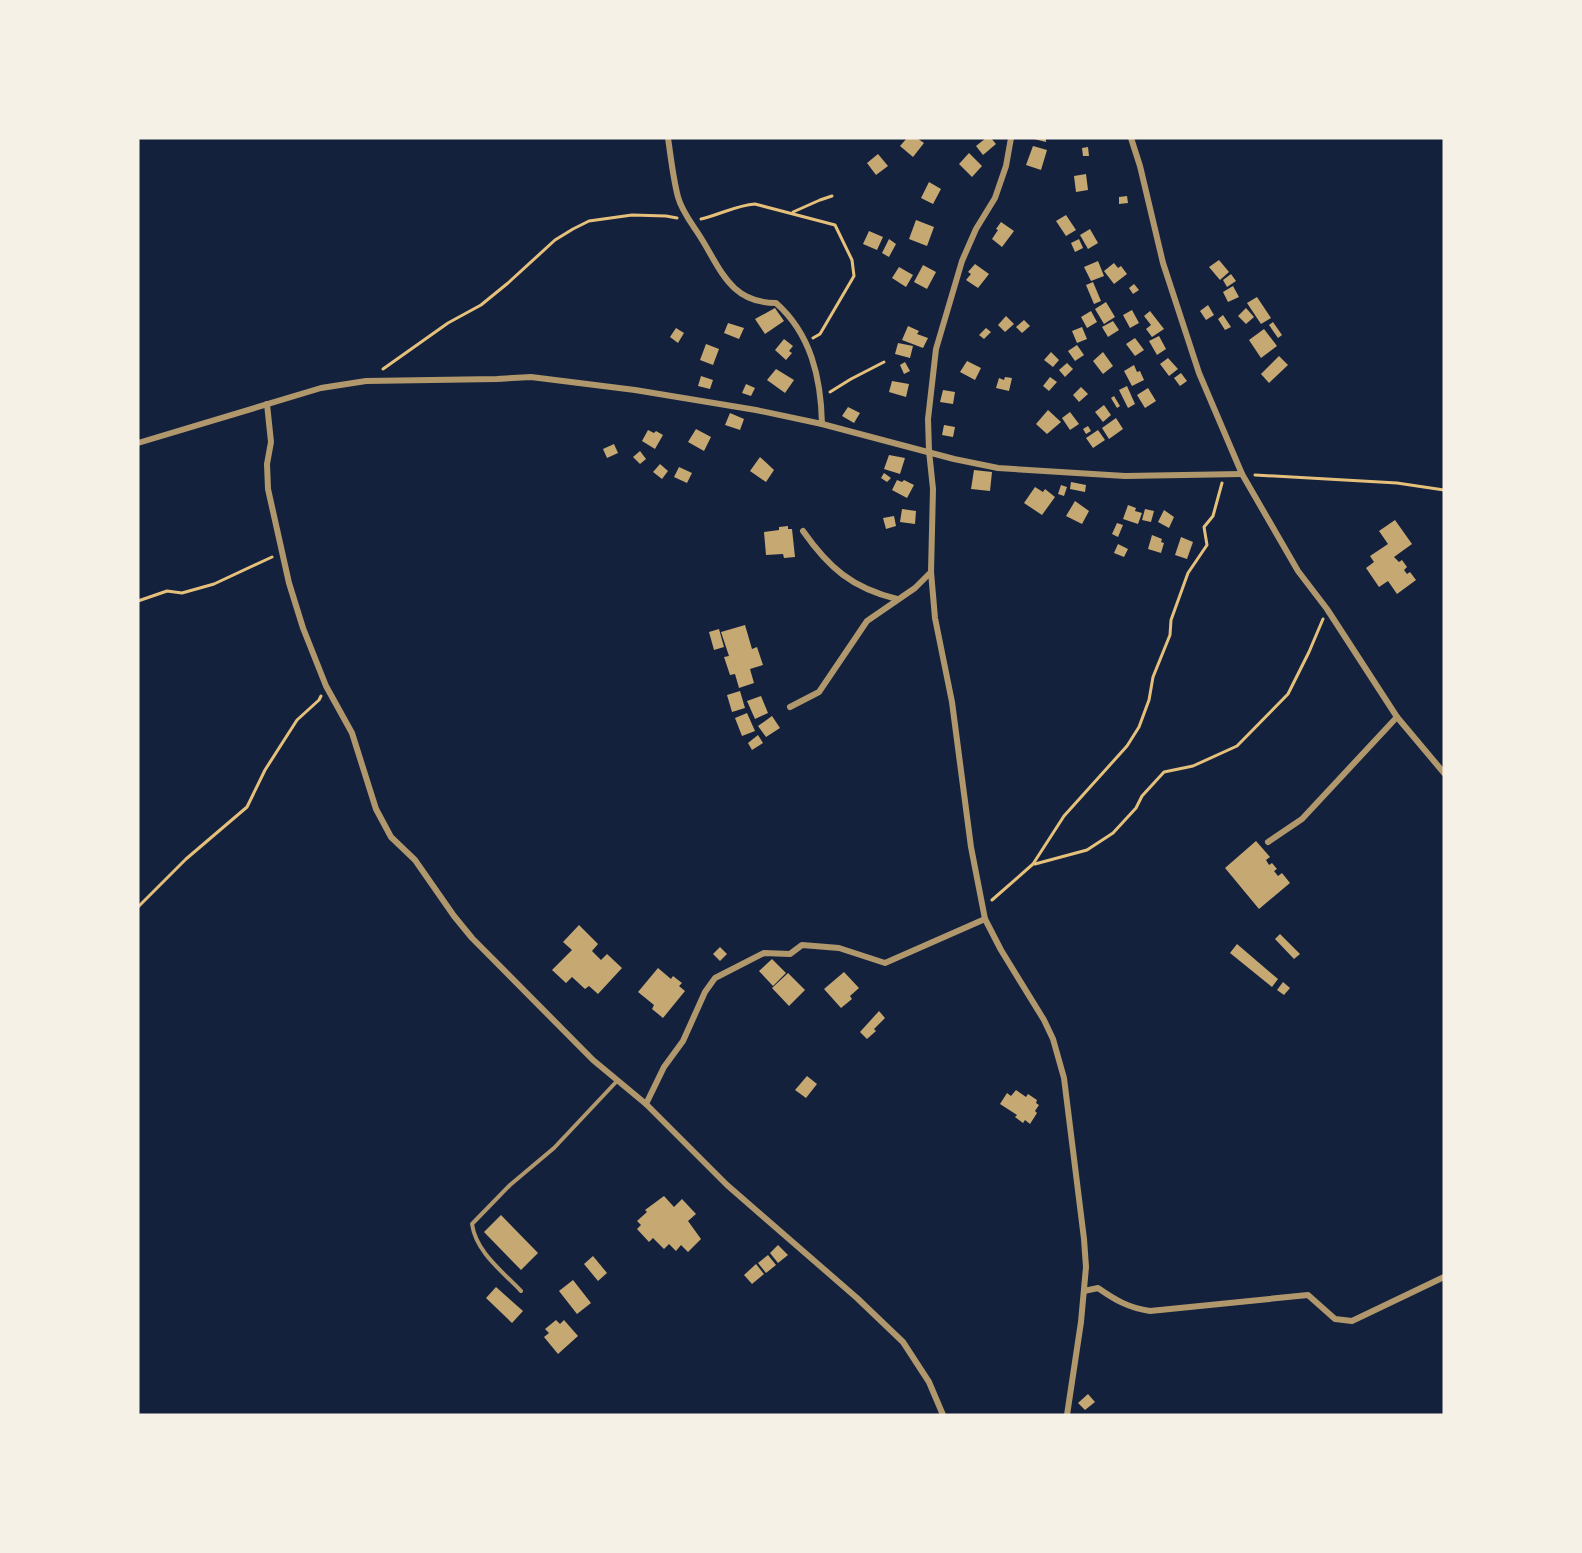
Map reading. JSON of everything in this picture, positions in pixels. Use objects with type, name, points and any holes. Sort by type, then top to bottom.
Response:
[{"type":"street","points":[[668,138],[679,200],[720,273],[744,296],[760,303],[776,303],[788,314],[807,342],[819,380],[822,424]]},
{"type":"street","points":[[1011,138],[1006,166],[995,198],[976,229],[962,261],[936,350],[928,419],[928,452],[933,489],[931,572],[935,618],[952,702],[971,848],[985,919],[1001,950],[1044,1020],[1059,1056],[1064,1078],[1086,1267],[1067,1415]]},
{"type":"street","points":[[1131,138],[1163,263],[1199,373],[1242,474],[1298,571],[1327,609],[1397,717],[1444,773]]},
{"type":"street","points":[[138,443],[321,388],[366,381],[531,377],[635,390],[756,410],[998,468],[1125,476],[1242,474]]},
{"type":"street","points":[[267,404],[271,442],[267,464],[268,489],[303,628],[326,686],[352,733],[376,810],[391,837],[415,860],[454,916],[493,961],[593,1060],[646,1104],[727,1185],[903,1342],[929,1382],[943,1415]]},
{"type":"street","points":[[803,531],[819,554],[844,577],[882,595],[897,599]]},
{"type":"street","points":[[790,707],[819,692],[867,621],[915,588],[931,572]]},
{"type":"street","points":[[1268,842],[1302,819],[1397,717]]},
{"type":"street","points":[[646,1104],[664,1067],[683,1041],[705,992],[715,978],[764,953],[790,954],[802,945],[840,948],[885,963],[985,919]]},
{"type":"street","points":[[1084,1291],[1098,1288],[1133,1308],[1150,1311],[1308,1295],[1335,1319],[1352,1321],[1444,1276]]},
{"type":"lane","points":[[521,1291],[481,1249],[474,1235],[472,1224],[510,1185],[554,1148],[617,1081]]},
{"type":"path","points":[[791,213],[832,196]]},
{"type":"path","points":[[366,381],[448,323],[481,305],[555,240],[589,221],[632,215],[666,216],[690,221],[755,204],[835,225],[852,260],[854,276],[820,334],[807,342]]},
{"type":"path","points":[[821,398],[851,378],[884,362]]},
{"type":"path","points":[[1242,474],[1397,483],[1444,490]]},
{"type":"path","points":[[983,908],[1033,864],[1064,816],[1127,746],[1139,727],[1149,700],[1153,677],[1170,634],[1171,620],[1188,573],[1207,545],[1204,527],[1213,516],[1224,476]]},
{"type":"path","points":[[138,601],[167,591],[182,593],[214,584],[283,554]]},
{"type":"path","points":[[1033,864],[1087,850],[1113,832],[1136,808],[1142,796],[1164,772],[1193,766],[1237,747],[1288,694],[1327,609]]},
{"type":"path","points":[[138,907],[186,860],[248,807],[265,770],[297,720],[319,700],[326,686]]},
{"type":"building","points":[[907,138],[917,138],[924,143],[913,157],[900,146]]},
{"type":"building","points":[[986,138],[991,138],[996,144],[983,155],[976,146]]},
{"type":"building","points":[[1030,138],[1046,138],[1046,142]]},
{"type":"building","points":[[1033,146],[1047,150],[1041,170],[1026,165]]},
{"type":"building","points":[[1088,147],[1089,156],[1083,156],[1082,148]]},
{"type":"building","points":[[969,153],[982,166],[972,177],[959,164]]},
{"type":"building","points":[[878,154],[888,166],[876,175],[867,163]]},
{"type":"building","points":[[1086,174],[1088,190],[1076,192],[1074,176]]},
{"type":"building","points":[[929,182],[941,189],[933,204],[921,198]]},
{"type":"building","points":[[1127,196],[1128,203],[1119,204],[1119,197]]},
{"type":"building","points":[[1066,215],[1076,230],[1066,236],[1056,221]]},
{"type":"building","points":[[916,220],[934,227],[927,246],[909,239]]},
{"type":"building","points":[[1001,222],[1014,231],[1002,247],[992,239]]},
{"type":"building","points":[[1090,229],[1098,243],[1088,249],[1080,235]]},
{"type":"building","points":[[869,231],[883,237],[877,250],[863,244]]},
{"type":"building","points":[[889,239],[896,244],[889,257],[882,253]]},
{"type":"building","points":[[1079,239],[1083,248],[1075,252],[1071,243]]},
{"type":"building","points":[[1219,260],[1229,272],[1220,280],[1209,267]]},
{"type":"building","points":[[1098,261],[1104,276],[1091,281],[1084,267]]},
{"type":"building","points":[[1114,263],[1118,268],[1121,266],[1127,274],[1114,284],[1104,271]]},
{"type":"building","points":[[975,264],[989,274],[978,288],[966,280],[971,274],[968,272]]},
{"type":"building","points":[[923,265],[936,272],[927,289],[914,282]]},
{"type":"building","points":[[899,267],[913,275],[906,287],[892,278]]},
{"type":"building","points":[[1231,274],[1236,281],[1227,287],[1223,280]]},
{"type":"building","points":[[1093,282],[1101,301],[1094,304],[1086,285]]},
{"type":"building","points":[[1134,284],[1139,290],[1133,294],[1129,288]]},
{"type":"building","points":[[1233,286],[1239,297],[1228,302],[1223,292]]},
{"type":"building","points":[[1257,297],[1271,318],[1261,324],[1247,303]]},
{"type":"building","points":[[1106,302],[1115,317],[1104,324],[1095,309]]},
{"type":"building","points":[[1208,305],[1214,315],[1206,320],[1200,311]]},
{"type":"building","points":[[775,308],[784,321],[765,334],[755,319]]},
{"type":"building","points":[[1246,308],[1254,317],[1246,324],[1238,316]]},
{"type":"building","points":[[1132,310],[1139,323],[1130,328],[1123,315]]},
{"type":"building","points":[[1091,311],[1097,322],[1087,328],[1081,317]]},
{"type":"building","points":[[1150,311],[1164,329],[1152,337],[1146,329],[1151,325],[1144,316]]},
{"type":"building","points":[[1223,315],[1231,327],[1225,330],[1218,319]]},
{"type":"building","points":[[1006,316],[1014,324],[1005,332],[998,325]]},
{"type":"building","points":[[1024,320],[1030,326],[1022,333],[1016,327]]},
{"type":"building","points":[[1113,321],[1119,330],[1108,337],[1102,327]]},
{"type":"building","points":[[1273,322],[1282,335],[1278,338],[1269,325]]},
{"type":"building","points":[[728,323],[744,328],[739,339],[724,333]]},
{"type":"building","points":[[908,326],[919,331],[917,334],[928,338],[923,348],[902,340]]},
{"type":"building","points":[[1082,327],[1087,339],[1077,343],[1072,331]]},
{"type":"building","points":[[676,328],[684,333],[678,343],[670,337]]},
{"type":"building","points":[[986,328],[991,332],[984,339],[979,335]]},
{"type":"building","points":[[1264,329],[1277,346],[1261,358],[1249,340]]},
{"type":"building","points":[[1159,336],[1166,349],[1157,355],[1149,341]]},
{"type":"building","points":[[1135,338],[1144,350],[1135,356],[1126,344]]},
{"type":"building","points":[[784,339],[793,346],[789,351],[792,353],[786,360],[775,350]]},
{"type":"building","points":[[898,343],[913,346],[910,358],[895,354]]},
{"type":"building","points":[[706,344],[719,349],[713,365],[700,360]]},
{"type":"building","points":[[1077,345],[1084,355],[1075,361],[1068,351]]},
{"type":"building","points":[[1051,352],[1059,360],[1053,367],[1044,360]]},
{"type":"building","points":[[1103,352],[1113,366],[1103,374],[1093,361]]},
{"type":"building","points":[[1279,356],[1288,365],[1269,383],[1261,374]]},
{"type":"building","points":[[1168,358],[1178,369],[1169,376],[1160,364]]},
{"type":"building","points":[[967,361],[981,368],[975,380],[960,372]]},
{"type":"building","points":[[905,362],[910,371],[904,374],[900,365]]},
{"type":"building","points":[[1067,363],[1073,369],[1065,377],[1059,370]]},
{"type":"building","points":[[1134,365],[1144,380],[1132,386],[1124,371]]},
{"type":"building","points":[[776,369],[794,380],[785,393],[767,380]]},
{"type":"building","points":[[1181,373],[1187,381],[1180,386],[1174,378]]},
{"type":"building","points":[[701,376],[713,380],[710,389],[698,386]]},
{"type":"building","points":[[1005,377],[1012,378],[1009,391],[996,388],[999,378],[1004,380]]},
{"type":"building","points":[[1050,377],[1057,382],[1049,391],[1043,386]]},
{"type":"building","points":[[892,381],[909,384],[906,397],[889,392]]},
{"type":"building","points":[[746,384],[755,388],[751,396],[742,393]]},
{"type":"building","points":[[1127,386],[1135,404],[1128,408],[1119,390]]},
{"type":"building","points":[[1081,387],[1088,394],[1079,402],[1073,395]]},
{"type":"building","points":[[1148,388],[1156,401],[1145,408],[1137,395]]},
{"type":"building","points":[[943,390],[955,392],[953,404],[940,402]]},
{"type":"building","points":[[1114,396],[1120,406],[1117,408],[1111,398]]},
{"type":"building","points":[[1104,405],[1111,415],[1103,422],[1095,412]]},
{"type":"building","points":[[848,407],[860,413],[854,423],[842,416]]},
{"type":"building","points":[[1048,410],[1061,422],[1047,434],[1036,424]]},
{"type":"building","points":[[1070,412],[1079,424],[1070,430],[1062,418]]},
{"type":"building","points":[[730,413],[744,419],[740,430],[725,425]]},
{"type":"building","points":[[1116,418],[1123,429],[1109,439],[1102,428]]},
{"type":"building","points":[[944,425],[955,427],[953,437],[942,435]]},
{"type":"building","points":[[1088,426],[1091,431],[1086,434],[1083,429]]},
{"type":"building","points":[[696,429],[711,437],[704,451],[688,442]]},
{"type":"building","points":[[648,430],[663,435],[655,449],[642,441]]},
{"type":"building","points":[[1098,430],[1105,440],[1093,448],[1086,438]]},
{"type":"building","points":[[614,444],[618,453],[607,458],[603,449]]},
{"type":"building","points":[[640,451],[646,459],[640,464],[633,457]]},
{"type":"building","points":[[889,455],[905,458],[900,474],[884,469]]},
{"type":"building","points":[[760,457],[774,470],[766,482],[750,471]]},
{"type":"building","points":[[660,464],[668,471],[662,479],[653,472]]},
{"type":"building","points":[[679,467],[692,473],[687,483],[674,477]]},
{"type":"building","points":[[974,470],[992,472],[990,491],[971,489]]},
{"type":"building","points":[[884,473],[891,478],[887,482],[881,478]]},
{"type":"building","points":[[897,480],[902,482],[904,480],[914,485],[907,498],[892,490]]},
{"type":"building","points":[[1071,482],[1086,485],[1085,492],[1070,489]]},
{"type":"building","points":[[1061,485],[1067,487],[1064,496],[1058,494]]},
{"type":"building","points":[[1035,487],[1043,492],[1045,489],[1055,497],[1042,515],[1024,503]]},
{"type":"building","points":[[1075,501],[1089,511],[1082,524],[1066,516]]},
{"type":"building","points":[[1128,505],[1142,513],[1138,524],[1123,519]]},
{"type":"building","points":[[902,509],[916,511],[915,524],[900,522]]},
{"type":"building","points":[[1145,509],[1154,511],[1151,522],[1142,520]]},
{"type":"building","points":[[1164,510],[1174,517],[1169,528],[1158,522]]},
{"type":"building","points":[[894,516],[896,526],[886,529],[883,518]]},
{"type":"building","points":[[1395,520],[1412,544],[1394,557],[1399,562],[1402,560],[1407,567],[1404,570],[1407,574],[1410,572],[1416,580],[1397,594],[1388,581],[1379,587],[1366,568],[1374,562],[1370,556],[1388,544],[1379,531]]},
{"type":"building","points":[[1117,523],[1123,525],[1118,537],[1112,534]]},
{"type":"building","points":[[788,526],[788,529],[792,529],[795,557],[784,558],[783,554],[766,555],[764,532]]},
{"type":"building","points":[[1152,535],[1162,539],[1161,542],[1164,543],[1161,553],[1148,549]]},
{"type":"building","points":[[1181,537],[1193,542],[1187,559],[1175,555]]},
{"type":"building","points":[[1118,544],[1128,549],[1124,557],[1114,553]]},
{"type":"building","points":[[745,625],[752,649],[757,647],[763,665],[750,669],[754,683],[739,688],[735,674],[730,675],[724,657],[729,656],[721,632]]},
{"type":"building","points":[[719,629],[724,647],[714,650],[709,632]]},
{"type":"building","points":[[740,691],[745,708],[732,712],[727,695]]},
{"type":"building","points":[[761,696],[768,713],[755,719],[747,701]]},
{"type":"building","points":[[747,713],[755,731],[742,736],[735,718]]},
{"type":"building","points":[[772,716],[780,728],[766,737],[758,726]]},
{"type":"building","points":[[758,735],[763,743],[752,750],[748,743]]},
{"type":"building","points":[[1256,841],[1270,857],[1266,860],[1269,865],[1272,863],[1277,869],[1274,871],[1278,876],[1282,873],[1290,883],[1259,909],[1225,868]]},
{"type":"building","points":[[579,925],[598,944],[592,951],[601,960],[607,954],[622,968],[598,994],[589,986],[585,989],[572,977],[566,983],[552,970],[572,950],[563,942]]},
{"type":"building","points":[[1280,934],[1300,954],[1294,959],[1275,939]]},
{"type":"building","points":[[1237,944],[1278,979],[1272,987],[1230,953]]},
{"type":"building","points":[[720,947],[727,954],[720,961],[713,954]]},
{"type":"building","points":[[772,959],[786,973],[773,986],[759,971]]},
{"type":"building","points":[[658,968],[671,979],[673,976],[682,983],[679,986],[685,991],[663,1018],[652,1009],[654,1005],[638,992]]},
{"type":"building","points":[[844,972],[859,988],[850,996],[852,999],[841,1008],[824,989]]},
{"type":"building","points":[[788,973],[805,990],[789,1006],[772,988]]},
{"type":"building","points":[[1283,982],[1290,988],[1284,995],[1277,990]]},
{"type":"building","points":[[879,1011],[885,1018],[867,1039],[860,1032]]},
{"type":"building","points":[[807,1076],[817,1084],[806,1098],[795,1090]]},
{"type":"building","points":[[1016,1090],[1026,1097],[1028,1094],[1037,1100],[1036,1103],[1039,1105],[1035,1111],[1037,1113],[1030,1124],[1025,1120],[1023,1123],[1015,1117],[1017,1115],[1000,1104],[1007,1093],[1011,1096]]},
{"type":"building","points":[[664,1196],[674,1207],[682,1199],[696,1214],[688,1221],[701,1239],[688,1252],[681,1245],[676,1251],[669,1244],[664,1249],[653,1238],[649,1242],[637,1229],[641,1225],[637,1221],[647,1212],[645,1210]]},
{"type":"building","points":[[501,1215],[538,1253],[521,1270],[484,1232]]},
{"type":"building","points":[[778,1245],[788,1255],[778,1263],[770,1253]]},
{"type":"building","points":[[768,1255],[776,1265],[766,1273],[758,1263]]},
{"type":"building","points":[[593,1256],[607,1273],[598,1281],[584,1264]]},
{"type":"building","points":[[756,1264],[764,1274],[752,1284],[744,1275]]},
{"type":"building","points":[[573,1280],[591,1303],[577,1314],[559,1291]]},
{"type":"building","points":[[496,1287],[523,1311],[512,1323],[486,1298]]},
{"type":"building","points":[[556,1320],[560,1324],[564,1320],[578,1336],[558,1354],[544,1337],[549,1333],[545,1329]]},
{"type":"building","points":[[1088,1394],[1095,1402],[1085,1410],[1078,1403]]}]
